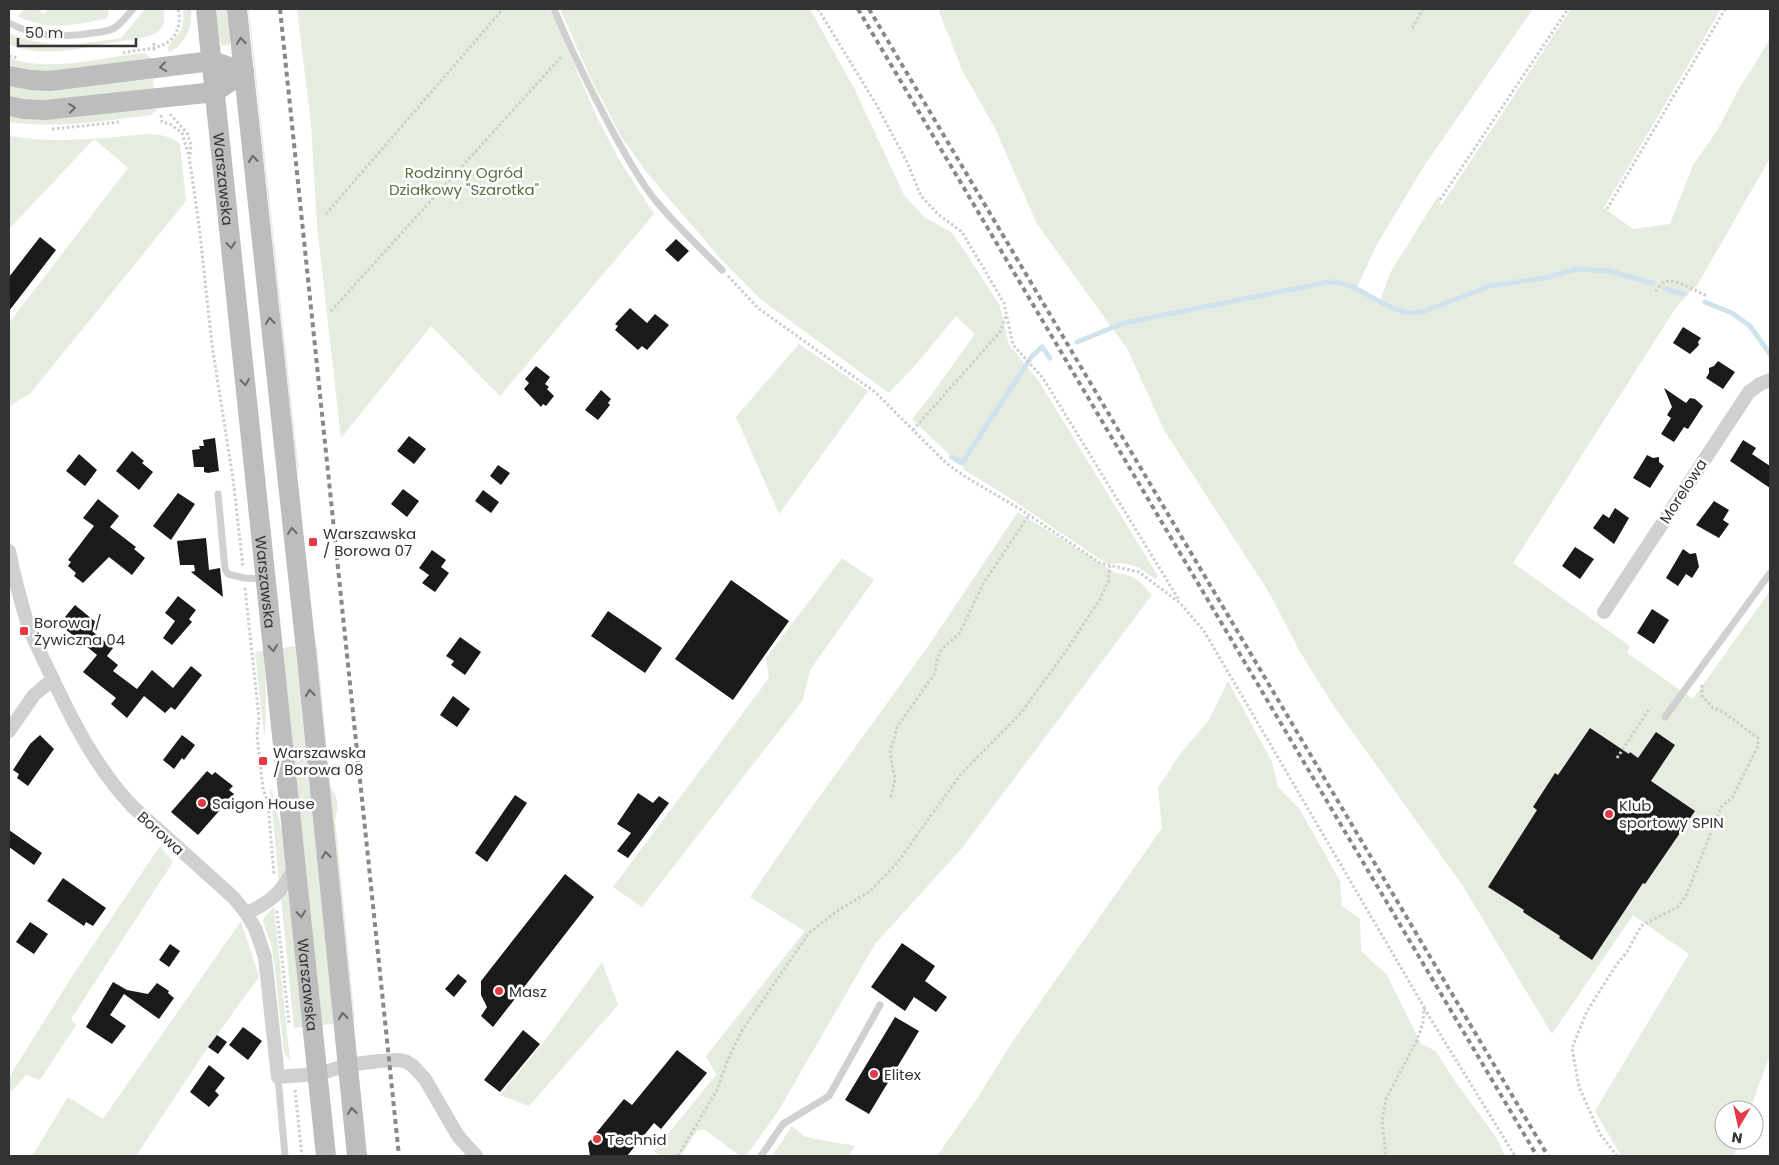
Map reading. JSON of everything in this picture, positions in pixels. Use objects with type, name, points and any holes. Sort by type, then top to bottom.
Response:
[{"type":"main road","name":"Warszawska","points":[[206,9],[326,1156]]},
{"type":"main road","name":"Warszawska","points":[[237,9],[357,1156]]},
{"type":"main road","points":[[9,76],[50,81],[212,60],[244,72]]},
{"type":"main road","points":[[9,106],[45,110],[215,92],[244,72]]},
{"type":"street","name":"Morelowa","points":[[1604,612],[1748,392],[1770,380]]},
{"type":"street","name":"Borowa","points":[[9,551],[28,623],[82,738],[99,766],[119,792],[149,823],[222,886],[246,913],[258,935],[265,957],[278,1077]]},
{"type":"street","points":[[9,731],[34,695],[53,679]]},
{"type":"street","points":[[246,913],[276,897],[296,866]]},
{"type":"street","points":[[278,1077],[318,1074],[348,1065],[400,1060],[413,1066],[425,1080],[458,1136],[476,1156]]},
{"type":"lane","points":[[9,23],[30,32],[53,36],[68,36],[110,30],[117,27],[133,9]]},
{"type":"lane","points":[[554,9],[570,47],[604,116],[635,170],[655,199],[722,270]]},
{"type":"lane","points":[[218,494],[225,569],[228,574],[266,580]]},
{"type":"lane","points":[[1666,718],[1770,573]]},
{"type":"lane","points":[[762,1156],[783,1124],[829,1096],[880,1005]]},
{"type":"lane","points":[[278,1077],[285,1156]]},
{"type":"path","points":[[116,54],[163,45],[172,38],[178,28],[180,16],[178,9]]},
{"type":"path","points":[[326,214],[503,9]]},
{"type":"path","points":[[818,9],[876,104],[907,162],[921,196],[938,214],[962,232],[1004,303],[1013,346],[1043,378],[1180,603],[1204,631],[1424,1008],[1515,1156]]},
{"type":"path","points":[[1412,28],[1423,9]]},
{"type":"path","points":[[1440,200],[1568,9]]},
{"type":"path","points":[[1607,208],[1725,9]]},
{"type":"path","points":[[331,311],[570,47]]},
{"type":"path","points":[[9,56],[24,60]]},
{"type":"path","points":[[162,122],[170,124],[182,133],[190,156],[200,225],[212,345],[233,479],[259,718],[257,735],[263,788],[268,804],[274,874]]},
{"type":"path","points":[[722,270],[758,308],[874,392],[946,463],[1029,515],[1100,563],[1140,572],[1180,603]]},
{"type":"path","points":[[1655,291],[1663,282],[1670,281],[1707,296]]},
{"type":"path","points":[[913,430],[1000,332],[1006,315]]},
{"type":"path","points":[[891,796],[895,779],[890,753],[897,727],[934,673],[942,648],[959,634],[983,584],[1029,515]]},
{"type":"path","points":[[678,1156],[717,1090],[741,1032],[809,933],[840,909],[869,892],[886,875],[897,863],[960,775],[1021,713],[1068,648],[1100,599],[1108,582],[1110,566]]},
{"type":"path","points":[[1617,1156],[1600,1134],[1579,1087],[1572,1048],[1587,1011],[1617,964],[1627,952],[1641,926],[1678,907],[1686,896],[1721,807],[1732,798],[1758,746],[1758,738],[1723,712],[1713,708],[1702,696],[1701,668]]},
{"type":"path","points":[[1617,758],[1650,708]]},
{"type":"path","points":[[276,904],[290,1032]]},
{"type":"path","points":[[1386,1156],[1382,1121],[1386,1099],[1417,1040],[1423,1023],[1424,1008]]},
{"type":"path","points":[[295,1086],[302,1156]]},
{"type":"green space","points":[[24,9],[38,9],[44,14],[48,9],[108,9],[109,14],[105,19],[72,25],[50,25],[28,21],[18,16]]},
{"type":"green space","points":[[145,9],[164,9],[164,23],[159,31],[145,37],[48,52],[34,51],[9,44],[9,33],[50,44],[78,44],[121,38]]},
{"type":"green space","points":[[183,9],[191,9],[189,29],[184,40],[169,53],[168,47],[179,34],[182,27]]},
{"type":"green space","points":[[216,9],[228,9],[232,42],[229,45],[223,46],[220,42]]},
{"type":"green space","points":[[249,9],[299,473],[296,464]]},
{"type":"green space","name":"Rodzinny Ogród Działkowy \"Szarotka\"","points":[[297,9],[550,9],[596,115],[618,158],[654,214],[500,396],[431,326],[341,438],[317,226],[311,124]]},
{"type":"green space","points":[[560,9],[810,9],[855,90],[904,195],[924,217],[951,232],[966,253],[1000,306],[1009,345],[1038,380],[1158,576],[1155,579],[1138,567],[1121,563],[1108,564],[1095,556],[1007,496],[964,470],[962,463],[952,457],[912,419],[975,334],[956,316],[919,361],[889,393],[759,298],[720,258],[648,174],[622,138],[590,77]]},
{"type":"green space","points":[[938,9],[1533,9],[1424,166],[1375,248],[1356,290],[1380,301],[1390,273],[1438,196],[1441,206],[1571,9],[1721,9],[1604,208],[1633,229],[1670,224],[1693,165],[1717,131],[1736,94],[1770,39],[1770,158],[1698,284],[1677,306],[1513,563],[1630,646],[1627,653],[1693,699],[1770,591],[1770,1054],[1754,1100],[1714,1100],[1714,1150],[1736,1150],[1734,1156],[1621,1156],[1595,1111],[1689,954],[1633,915],[1552,1034],[1463,886],[1331,702],[1299,650],[1270,594],[1164,430],[1128,350],[1037,224],[994,126],[963,72]]},
{"type":"green space","points":[[144,53],[151,59],[43,73],[9,67],[9,58],[43,64],[60,64]]},
{"type":"green space","points":[[153,79],[154,89],[100,96],[45,100],[9,96],[9,85],[55,90]]},
{"type":"green space","points":[[155,106],[156,111],[151,115],[98,122],[45,125],[9,122],[9,113]]},
{"type":"green space","points":[[150,134],[166,136],[180,144],[186,201],[30,394],[9,406],[9,323],[128,168],[94,139],[9,229],[9,136],[62,140]]},
{"type":"green space","points":[[799,344],[868,391],[779,514],[736,417]]},
{"type":"green space","points":[[1018,512],[1116,573],[1128,575],[1137,580],[1152,595],[962,848],[875,944],[777,1113],[746,1156],[740,1156],[704,1129],[697,1131],[680,1156],[660,1156],[654,1151],[716,1075],[706,1056],[805,931],[750,897],[807,814],[929,645]]},
{"type":"green space","points":[[842,558],[874,580],[810,670],[803,700],[642,907],[613,887],[769,678],[766,658]]},
{"type":"green space","points":[[314,645],[317,645],[330,786],[337,802],[335,819],[354,1022]]},
{"type":"green space","points":[[295,646],[334,1024],[322,1025],[283,648]]},
{"type":"green space","points":[[264,650],[266,695],[264,735],[255,652]]},
{"type":"green space","points":[[1228,681],[1272,762],[1278,787],[1299,808],[1340,881],[1342,906],[1360,919],[1361,951],[1387,975],[1421,1044],[1436,1051],[1452,1077],[1496,1137],[1505,1156],[937,1156],[978,1097],[1013,1041],[1162,828],[1158,788],[1180,754],[1209,720]]},
{"type":"green space","points":[[270,789],[278,817],[286,859],[286,868],[279,882]]},
{"type":"green space","points":[[160,846],[173,862],[71,1019],[76,1025],[40,1080],[26,1075],[9,1094],[9,1077],[73,975]]},
{"type":"green space","points":[[286,892],[289,895],[303,1027],[294,1028],[281,898]]},
{"type":"green space","points":[[274,906],[290,1061],[284,1053],[274,961],[271,944],[263,922]]},
{"type":"green space","points":[[241,921],[259,977],[208,1047],[136,1156],[32,1156],[68,1097],[103,1119]]},
{"type":"green space","points":[[602,962],[618,1005],[529,1106],[500,1095],[543,1043]]},
{"type":"green space","points":[[792,1126],[805,1137],[855,1146],[848,1156],[772,1156]]},
{"type":"building","points":[[40,237],[56,250],[9,311],[9,277]]},
{"type":"building","points":[[676,239],[689,251],[678,262],[665,250]]},
{"type":"building","points":[[630,308],[647,323],[655,314],[669,325],[647,350],[642,346],[638,350],[615,330],[618,326],[615,324]]},
{"type":"building","points":[[1683,327],[1701,338],[1698,342],[1699,345],[1690,354],[1673,343]]},
{"type":"building","points":[[1718,361],[1735,372],[1723,389],[1706,378],[1709,368]]},
{"type":"building","points":[[536,366],[550,377],[545,384],[554,396],[546,406],[543,404],[541,407],[524,389],[529,383],[525,379]]},
{"type":"building","points":[[1664,388],[1686,403],[1690,398],[1695,399],[1703,406],[1688,429],[1684,427],[1674,442],[1661,434],[1671,418],[1667,415],[1672,407]]},
{"type":"building","points":[[601,390],[611,399],[608,403],[610,405],[598,420],[585,410]]},
{"type":"building","points":[[409,436],[426,449],[414,464],[397,451]]},
{"type":"building","points":[[215,438],[219,471],[208,473],[204,472],[204,467],[194,467],[192,450],[200,449],[199,446],[204,446],[203,440]]},
{"type":"building","points":[[1743,440],[1756,448],[1752,454],[1770,466],[1770,488],[1730,461]]},
{"type":"building","points":[[132,451],[153,472],[139,490],[116,471]]},
{"type":"building","points":[[79,454],[97,470],[85,486],[66,471]]},
{"type":"building","points":[[1647,455],[1653,458],[1659,457],[1659,462],[1664,466],[1650,488],[1633,478]]},
{"type":"building","points":[[498,465],[510,473],[501,485],[490,476]]},
{"type":"building","points":[[403,489],[419,501],[407,517],[391,504]]},
{"type":"building","points":[[483,490],[499,502],[491,513],[475,501]]},
{"type":"building","points":[[178,493],[195,504],[171,540],[153,526]]},
{"type":"building","points":[[98,499],[119,516],[110,527],[136,547],[134,549],[145,558],[132,575],[109,557],[83,583],[74,576],[76,573],[68,566],[71,562],[68,560],[94,526],[83,518]]},
{"type":"building","points":[[1714,501],[1729,510],[1723,520],[1729,524],[1719,538],[1696,525]]},
{"type":"building","points":[[1615,508],[1629,518],[1614,544],[1593,528],[1603,514],[1609,518]]},
{"type":"building","points":[[206,538],[209,570],[220,568],[223,597],[191,572],[195,571],[194,565],[180,565],[177,541]]},
{"type":"building","points":[[1575,547],[1594,559],[1580,579],[1562,566]]},
{"type":"building","points":[[1683,549],[1690,554],[1696,553],[1699,567],[1692,578],[1686,574],[1678,586],[1666,578]]},
{"type":"building","points":[[432,550],[446,560],[441,567],[449,573],[435,592],[422,583],[429,575],[419,568]]},
{"type":"building","points":[[731,580],[789,621],[733,700],[675,659]]},
{"type":"building","points":[[178,596],[196,610],[189,619],[192,622],[172,645],[163,638],[175,621],[165,613]]},
{"type":"building","points":[[75,605],[98,624],[92,631],[113,648],[107,656],[118,665],[113,671],[137,689],[152,670],[173,688],[191,666],[202,675],[175,710],[171,707],[165,713],[144,696],[127,718],[111,704],[116,698],[83,672],[97,655],[64,628],[70,620],[65,617]]},
{"type":"building","points":[[1652,609],[1669,620],[1654,644],[1637,633]]},
{"type":"building","points":[[608,611],[662,648],[645,673],[591,636]]},
{"type":"building","points":[[460,637],[481,652],[465,675],[451,665],[454,661],[446,656]]},
{"type":"building","points":[[453,696],[470,709],[457,727],[440,715]]},
{"type":"building","points":[[1590,728],[1638,758],[1656,732],[1675,745],[1651,781],[1695,811],[1645,884],[1643,883],[1592,960],[1523,912],[1524,910],[1488,887],[1537,810],[1533,807],[1555,773],[1558,775]]},
{"type":"building","points":[[40,735],[54,749],[28,786],[17,778],[19,774],[13,770],[30,744]]},
{"type":"building","points":[[182,735],[195,745],[184,760],[182,758],[174,769],[163,760]]},
{"type":"building","name":"Saigon House","points":[[207,771],[212,775],[215,772],[233,786],[229,790],[234,794],[198,835],[171,812]]},
{"type":"building","points":[[638,793],[653,803],[659,796],[669,803],[628,858],[617,851],[631,833],[617,824]]},
{"type":"building","points":[[515,795],[527,803],[487,862],[475,853]]},
{"type":"building","points":[[9,830],[42,853],[34,865],[9,847]]},
{"type":"building","points":[[565,874],[594,897],[493,1027],[481,1016],[487,1007],[481,995],[481,981]]},
{"type":"building","points":[[63,878],[106,908],[93,926],[86,922],[84,926],[47,901]]},
{"type":"building","points":[[30,922],[48,934],[34,954],[16,942]]},
{"type":"building","points":[[902,943],[935,966],[925,981],[947,997],[936,1012],[914,997],[905,1011],[871,987]]},
{"type":"building","points":[[170,944],[180,951],[169,967],[159,960]]},
{"type":"building","points":[[458,974],[467,981],[454,997],[445,989]]},
{"type":"building","points":[[113,982],[127,990],[148,994],[157,983],[169,991],[168,993],[174,998],[159,1019],[124,994],[110,1015],[126,1026],[112,1044],[86,1027]]},
{"type":"building","points":[[895,1017],[919,1031],[869,1114],[845,1100]]},
{"type":"building","points":[[243,1027],[262,1041],[248,1060],[229,1045]]},
{"type":"building","points":[[523,1030],[540,1044],[500,1092],[484,1080]]},
{"type":"building","points":[[217,1035],[227,1042],[218,1054],[208,1047]]},
{"type":"building","points":[[677,1050],[707,1073],[661,1129],[654,1123],[627,1156],[590,1156],[588,1143],[624,1099],[632,1105]]},
{"type":"building","points":[[209,1065],[225,1078],[215,1091],[219,1095],[209,1107],[190,1092]]},
{"type":"waterway","points":[[1077,342],[1124,323],[1329,282],[1349,286],[1395,309],[1410,313],[1425,311],[1490,286],[1549,277],[1576,269],[1609,271],[1652,283]]},
{"type":"waterway","points":[[1665,289],[1684,294]]},
{"type":"waterway","points":[[1705,302],[1732,313],[1750,326],[1770,354]]},
{"type":"waterway","points":[[952,457],[962,463],[1032,356],[1042,347],[1050,358]]},
{"type":"railway","points":[[280,9],[399,1156]]},
{"type":"railway","points":[[858,9],[1537,1156]]},
{"type":"railway","points":[[869,9],[1548,1156]]},
{"type":"place","name":"Warszawska / Borowa 07","points":[[313,542]]},
{"type":"place","name":"Borowa / Żywiczna 04","points":[[24,631]]},
{"type":"place","name":"Warszawska / Borowa 08","points":[[263,761]]},
{"type":"place","name":"Saigon House","points":[[202,803]]},
{"type":"place","name":"Klub sportowy SPIN","points":[[1609,814]]},
{"type":"place","name":"Masz","points":[[499,991]]},
{"type":"place","name":"Elitex","points":[[874,1074]]},
{"type":"place","name":"Technid","points":[[597,1139]]}]
